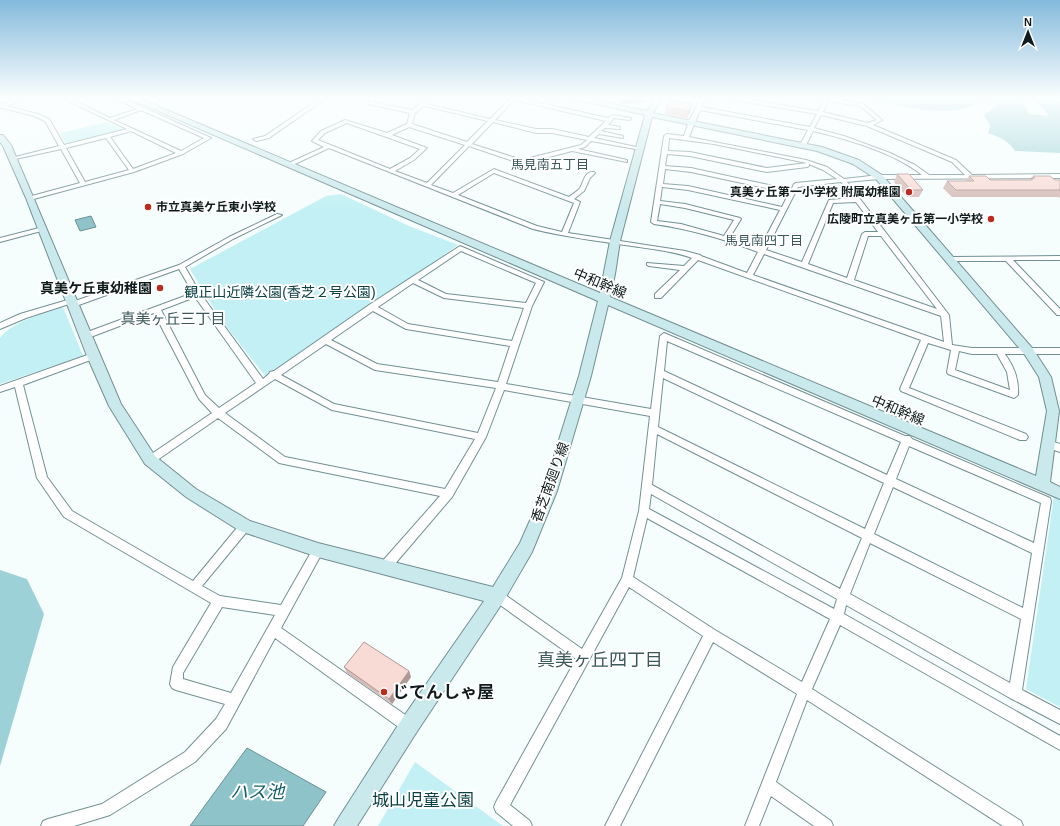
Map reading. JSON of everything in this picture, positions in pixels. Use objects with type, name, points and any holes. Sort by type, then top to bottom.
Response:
[{"type":"street","points":[[0,136],[7,145],[30,198],[93,356],[115,406],[150,460],[191,493],[245,526],[318,550],[497,596],[584,657]]},
{"type":"street","points":[[56,136],[84,184]]},
{"type":"street","points":[[13,159],[107,136],[132,171]]},
{"type":"street","points":[[143,136],[180,153]]},
{"type":"street","points":[[30,198],[132,171],[180,153],[208,138],[202,136]]},
{"type":"street","name":"中和幹線","points":[[219,136],[604,296]]},
{"type":"street","name":"中和幹線","points":[[228,136],[1042,482],[1060,493]]},
{"type":"street","points":[[256,139],[269,136]]},
{"type":"street","points":[[320,136],[315,141],[328,148],[534,228],[564,235],[663,248],[698,256],[749,276],[952,347],[972,351],[1060,351]]},
{"type":"street","points":[[389,136],[424,148],[412,159],[390,171]]},
{"type":"street","points":[[440,136],[522,162],[582,146],[594,136]]},
{"type":"street","points":[[427,186],[477,136]]},
{"type":"street","points":[[571,136],[639,149]]},
{"type":"street","points":[[614,136],[621,137]]},
{"type":"street","name":"香芝南廻り線","points":[[345,826],[409,726],[497,596],[526,547],[550,491],[585,376],[610,274],[614,241],[643,136]]},
{"type":"street","points":[[945,315],[726,238],[681,226],[654,222],[667,136],[708,141],[814,165],[832,172],[843,181],[945,315],[952,347],[951,372],[1014,395],[1015,386],[1012,374],[999,351]]},
{"type":"street","points":[[755,136],[834,153],[856,162],[879,177],[951,259],[1029,352],[1045,377],[1053,411],[1042,482]]},
{"type":"street","points":[[803,145],[809,136]]},
{"type":"street","points":[[839,136],[862,142],[916,166],[927,176]]},
{"type":"street","points":[[895,136],[954,160],[970,176]]},
{"type":"street","points":[[293,163],[328,148]]},
{"type":"street","points":[[572,149],[625,161]]},
{"type":"street","points":[[665,152],[690,154],[767,170],[814,165]]},
{"type":"street","points":[[506,163],[512,159]]},
{"type":"street","points":[[453,196],[500,167]]},
{"type":"street","points":[[662,167],[691,170],[792,192]]},
{"type":"street","points":[[494,171],[577,202],[564,235]]},
{"type":"street","points":[[570,199],[582,190],[587,177],[592,173]]},
{"type":"street","points":[[749,276],[796,185],[879,177],[1060,176]]},
{"type":"street","points":[[660,185],[688,188],[783,209]]},
{"type":"street","points":[[804,265],[831,201],[857,200]]},
{"type":"street","points":[[658,202],[685,206],[738,219],[726,238]]},
{"type":"street","points":[[0,326],[23,316],[72,302],[181,266],[231,238],[279,215]]},
{"type":"street","points":[[0,240],[43,229]]},
{"type":"street","points":[[850,281],[865,234],[882,234]]},
{"type":"street","points":[[150,460],[273,374],[460,248],[540,282],[528,306],[501,386],[481,436],[448,494],[384,568]]},
{"type":"street","points":[[658,296],[698,256]]},
{"type":"street","points":[[951,259],[1060,258]]},
{"type":"street","points":[[1008,259],[1060,313]]},
{"type":"street","points":[[649,264],[686,268]]},
{"type":"street","points":[[181,266],[197,294],[261,383]]},
{"type":"street","points":[[412,280],[444,296],[528,306]]},
{"type":"street","points":[[85,336],[197,294]]},
{"type":"street","points":[[372,307],[406,326],[515,344]]},
{"type":"street","points":[[156,309],[202,397],[218,413],[282,460],[448,494]]},
{"type":"street","points":[[525,826],[501,807],[627,579],[644,511],[664,336],[907,439],[1046,501],[1015,693]]},
{"type":"street","points":[[926,339],[904,389],[1023,436]]},
{"type":"street","points":[[325,340],[375,367],[501,386],[655,413]]},
{"type":"street","points":[[0,389],[93,356]]},
{"type":"street","points":[[660,373],[1038,550]]},
{"type":"street","points":[[273,374],[332,407],[481,436]]},
{"type":"street","points":[[18,383],[42,478],[68,514],[194,588],[219,601],[282,611]]},
{"type":"street","points":[[653,428],[1027,616]]},
{"type":"street","points":[[752,826],[804,692],[837,617],[843,597],[907,439]]},
{"type":"street","points":[[1048,444],[1060,448]]},
{"type":"street","name":"中和幹線","points":[[1042,482],[1060,485]]},
{"type":"street","points":[[647,486],[1060,718]]},
{"type":"street","points":[[644,511],[837,617],[1060,744]]},
{"type":"street","points":[[194,588],[245,526]]},
{"type":"street","points":[[48,826],[105,810],[190,757],[221,724],[274,630],[282,611],[318,550]]},
{"type":"street","points":[[627,579],[711,634],[1016,826]]},
{"type":"street","points":[[219,601],[177,671],[176,684],[234,700]]},
{"type":"street","points":[[274,630],[409,726]]},
{"type":"street","points":[[612,826],[711,634]]},
{"type":"street","points":[[768,785],[826,826]]},
{"type":"green space","points":[[61,136],[101,136],[66,144]]},
{"type":"green space","name":"観正山近隣公園(香芝２号公園)","points":[[341,194],[409,226],[458,245],[266,377],[219,317],[190,269],[326,196]]},
{"type":"green space","points":[[63,307],[83,356],[0,384],[0,338],[20,323],[38,315]]},
{"type":"green space","points":[[1054,496],[1060,498],[1060,707],[1026,689]]},
{"type":"green space","name":"城山児童公園","points":[[415,762],[503,826],[378,826]]},
{"type":"shaded area","points":[[994,136],[1060,136],[1060,153],[1015,151],[1007,142]]},
{"type":"shaded area","points":[[0,570],[27,579],[44,614],[0,766]]},
{"type":"water","points":[[91,216],[96,227],[80,231],[75,220]]},
{"type":"water","name":"ハス池","points":[[247,748],[326,792],[303,826],[190,826]]},
{"type":"building","points":[[897,174],[909,174],[923,190],[911,190]]},
{"type":"building","points":[[969,176],[986,176],[990,180],[1031,180],[1033,179],[1031,178],[1035,178],[1033,176],[1050,176],[1055,180],[1060,180],[1060,190],[956,190],[947,181],[974,181]]},
{"type":"building","name":"じてんしゃ屋","points":[[364,642],[409,671],[389,699],[344,667]]},
{"type":"place","name":"真美ヶ丘第一小学校 附属幼稚園","points":[[909,192]]},
{"type":"place","name":"市立真美ケ丘東小学校","points":[[148,207]]},
{"type":"place","name":"広陵町立真美ヶ丘第一小学校","points":[[991,219]]},
{"type":"place","name":"真美ケ丘東幼稚園","points":[[160,288]]},
{"type":"place","name":"じてんしゃ屋","points":[[384,692]]},
{"type":"district","name":"馬見南五丁目","points":[[550,164]]},
{"type":"district","name":"馬見南四丁目","points":[[764,240]]},
{"type":"district","name":"真美ヶ丘三丁目","points":[[173,318]]},
{"type":"district","name":"真美ヶ丘四丁目","points":[[600,660]]}]
